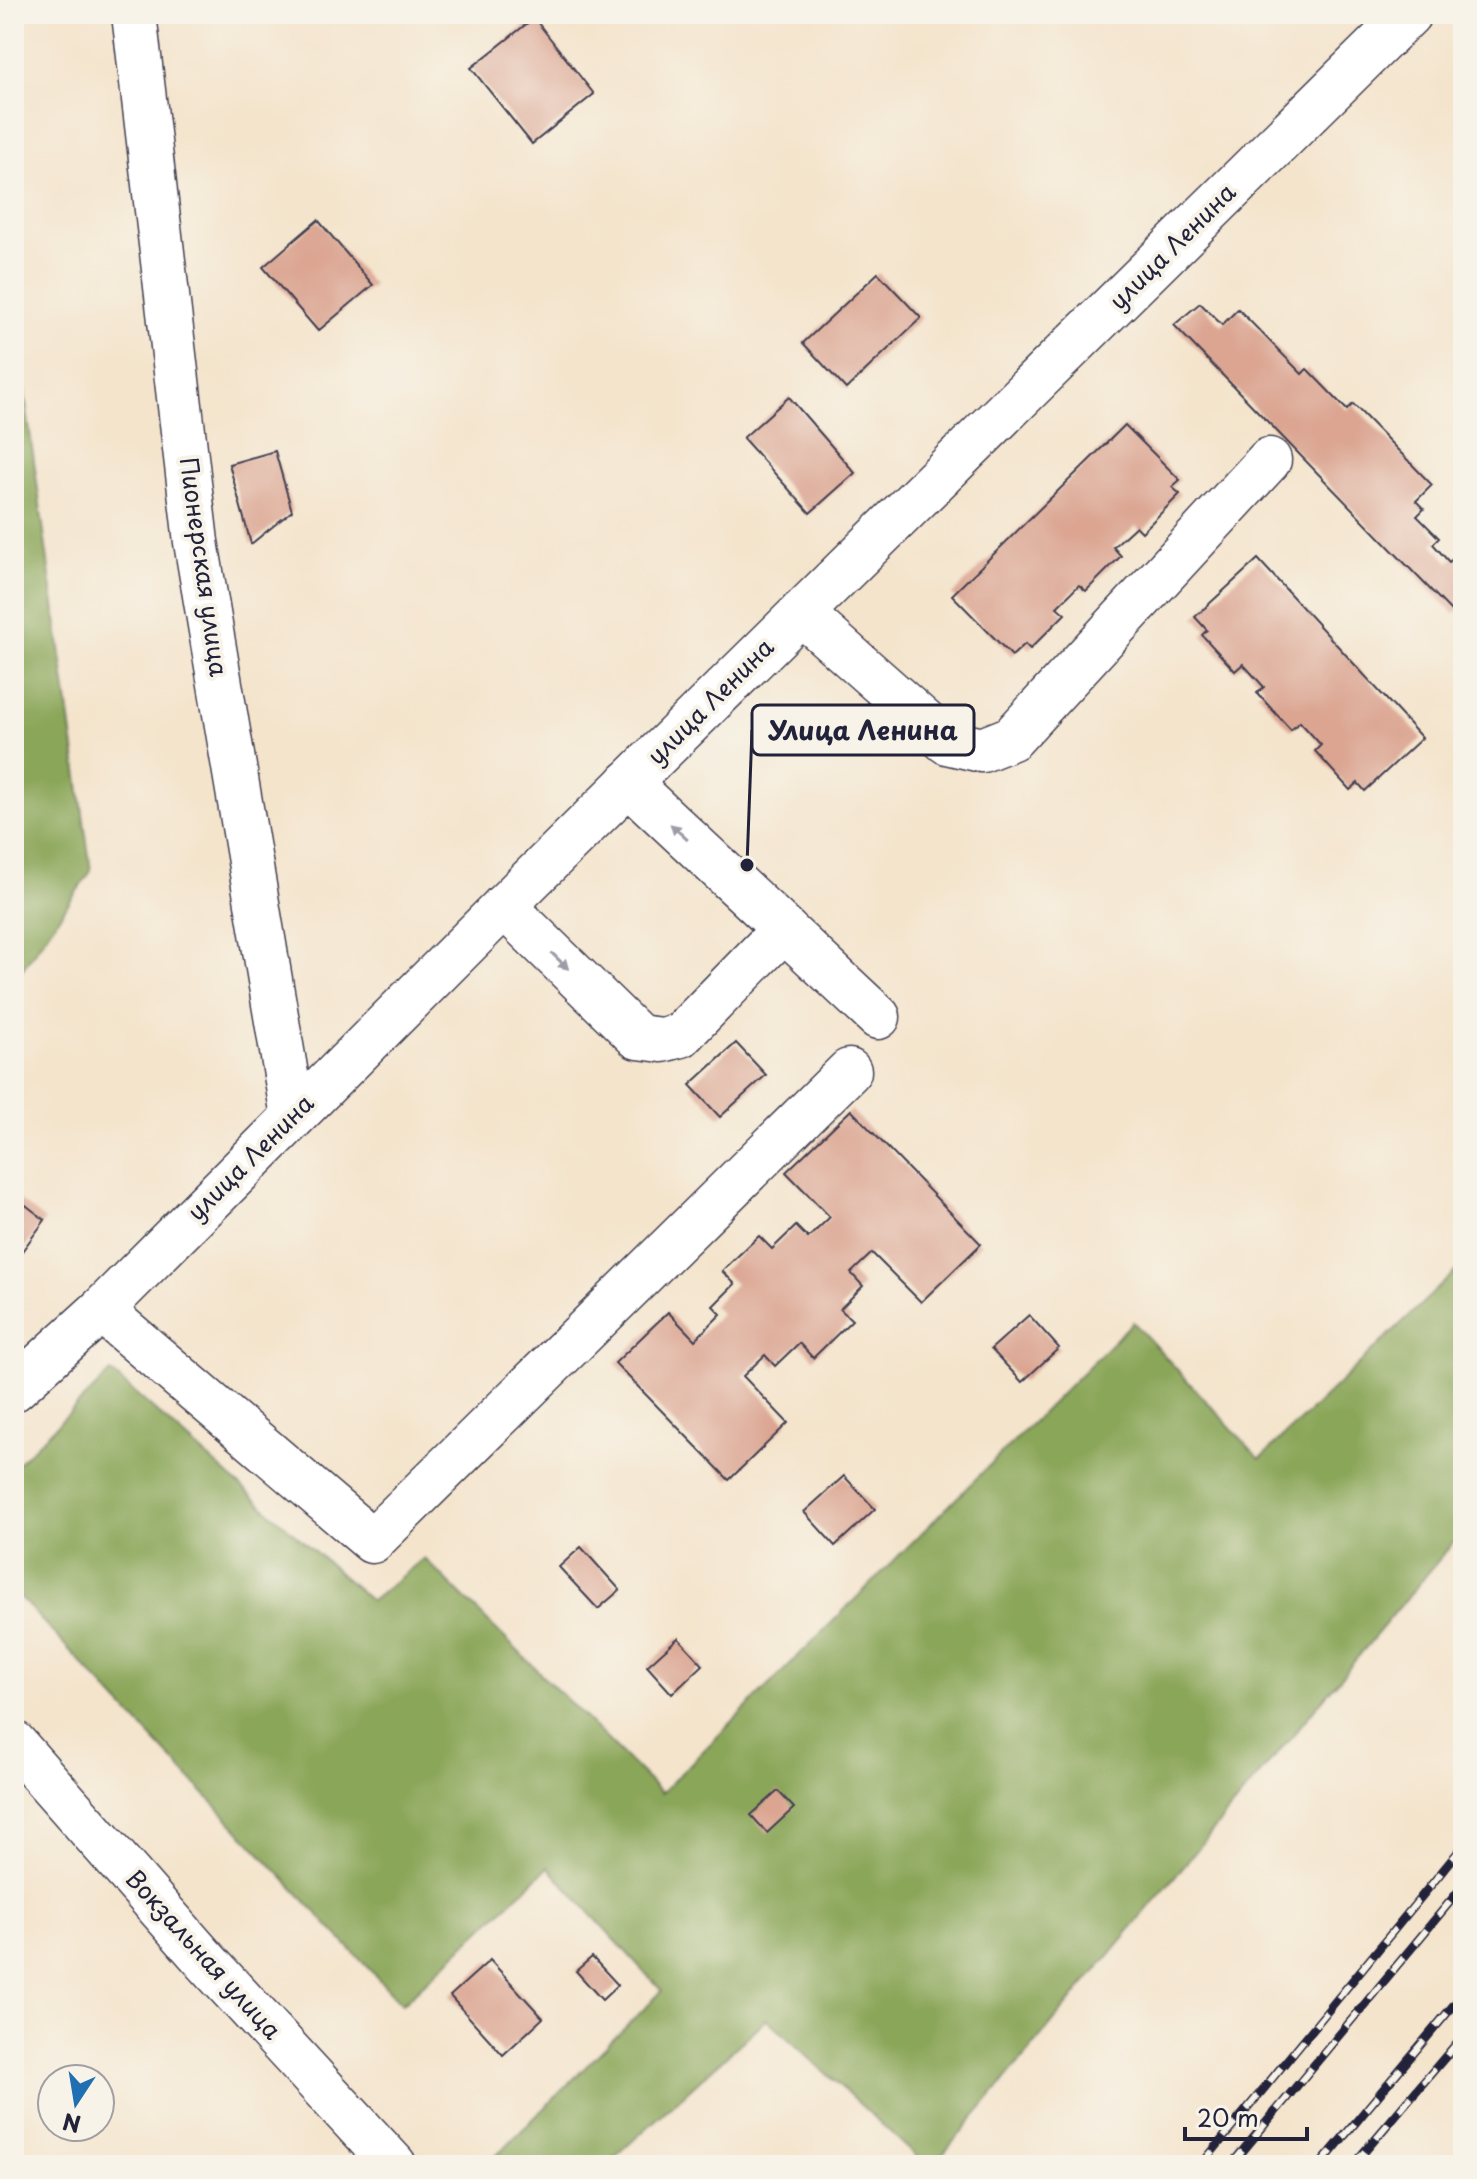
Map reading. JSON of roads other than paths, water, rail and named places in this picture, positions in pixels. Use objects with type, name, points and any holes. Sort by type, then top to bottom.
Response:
[{"type":"street","name":"Пионерская улица","points":[[134,14],[196,542],[293,1116]]},
{"type":"street","name":"улица Ленина","points":[[14,1389],[101,1310],[628,783],[1409,14]]},
{"type":"street","points":[[801,613],[947,742],[982,750],[1012,738],[1269,460]]},
{"type":"street","points":[[628,783],[878,1017]]},
{"type":"street","points":[[504,906],[638,1037],[662,1040],[681,1035],[784,929]]},
{"type":"street","points":[[101,1310],[372,1541],[849,1071]]},
{"type":"street","name":"Вокзальная улица","points":[[14,1743],[204,1959],[394,2165]]},
{"type":"railway","points":[[1201,2165],[1463,1846]]},
{"type":"railway","points":[[1231,2165],[1463,1886]]},
{"type":"railway","points":[[1320,2165],[1463,1994]]},
{"type":"railway","points":[[1353,2165],[1463,2036]]},
{"type":"place","name":"Улица Ленина","points":[[747,865]]}]
